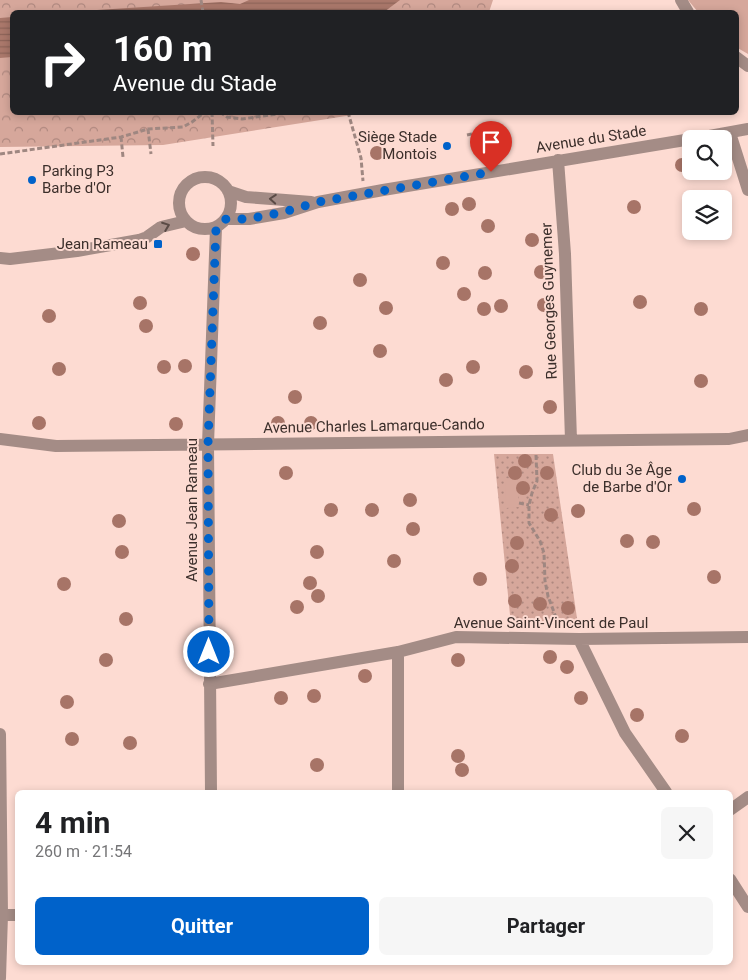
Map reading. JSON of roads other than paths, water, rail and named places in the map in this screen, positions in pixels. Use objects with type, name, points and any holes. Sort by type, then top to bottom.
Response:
[{"type":"street","name":"Avenue du Stade","points":[[732,133],[748,129]]},
{"type":"street","points":[[732,139],[748,190]]},
{"type":"street","name":"Avenue du Stade","points":[[226,219],[255,218],[318,202],[682,141]]},
{"type":"street","name":"Rue Georges Guynemer","points":[[558,160],[565,254],[571,440]]},
{"type":"street","points":[[207,177],[222,184],[228,191],[231,205],[226,219],[216,228],[208,230],[191,226],[182,216],[178,204],[183,188],[197,178],[207,177]]},
{"type":"street","name":"Avenue du Stade","points":[[228,191],[246,197],[318,202]]},
{"type":"street","points":[[0,258],[10,259],[77,251],[139,240],[161,227],[186,221]]},
{"type":"street","name":"Avenue Jean Rameau","points":[[211,790],[208,444],[216,228]]},
{"type":"street","name":"Avenue Charles Lamarque-Cando","points":[[0,439],[56,446],[729,439],[748,435]]},
{"type":"street","name":"Avenue Saint-Vincent de Paul","points":[[209,684],[398,652],[456,637],[561,639],[748,638]]},
{"type":"street","points":[[578,639],[625,733],[665,790]]},
{"type":"street","points":[[398,652],[398,790]]},
{"type":"street","points":[[0,734],[0,978]]},
{"type":"street","points":[[733,808],[748,797]]},
{"type":"street","points":[[733,885],[748,907]]},
{"type":"street","points":[[1,915],[15,915]]},
{"type":"place","name":"Siège Stade Montois","points":[[447,146]]},
{"type":"place","name":"Parking P3 Barbe d'Or","points":[[32,180]]},
{"type":"place","name":"Jean Rameau","points":[[158,244]]},
{"type":"place","name":"Club du 3e Âge de Barbe d'Or","points":[[682,479]]}]
